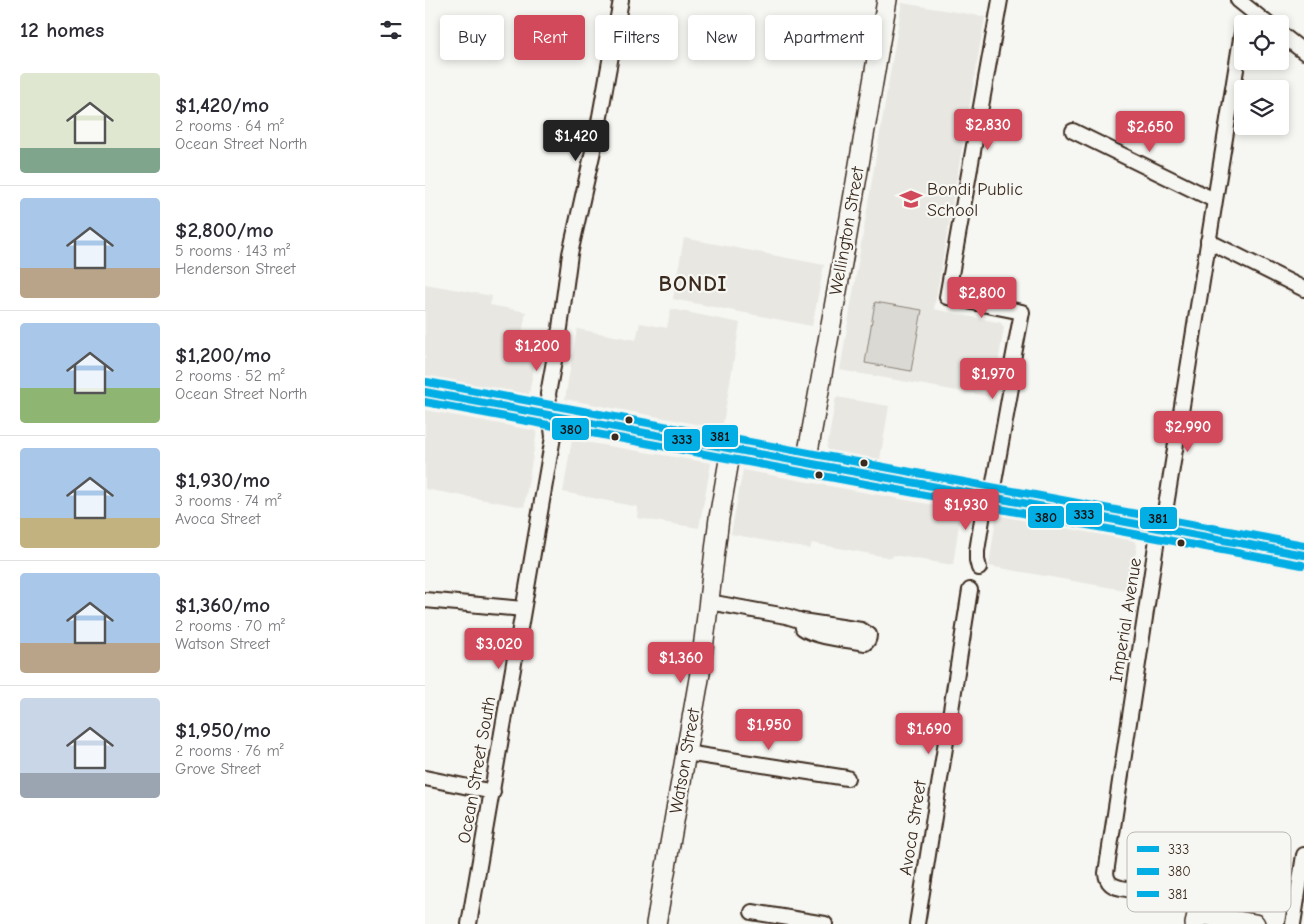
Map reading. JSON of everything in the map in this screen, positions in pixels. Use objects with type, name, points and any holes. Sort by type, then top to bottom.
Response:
[{"type":"main road","points":[[425,392],[1160,529],[1304,554]]},
{"type":"street","name":"Ocean Street South","points":[[469,924],[553,437],[548,394],[560,328],[570,254],[597,134],[621,0]]},
{"type":"street","name":"Wellington Street","points":[[806,463],[887,0]]},
{"type":"street","points":[[979,568],[977,551],[984,507],[995,472],[1022,312],[947,297],[1000,0]]},
{"type":"street","points":[[1242,3],[1257,15]]},
{"type":"street","points":[[1289,40],[1304,52]]},
{"type":"street","name":"Imperial Avenue","points":[[1127,888],[1111,885],[1107,877],[1157,539],[1165,513],[1236,70]]},
{"type":"street","points":[[1073,131],[1214,200]]},
{"type":"street","points":[[1208,241],[1304,289]]},
{"type":"street","name":"Watson Street","points":[[656,924],[700,672],[719,518],[731,449]]},
{"type":"street","name":"Avoca Street","points":[[917,924],[969,590]]},
{"type":"street","points":[[425,600],[523,610]]},
{"type":"street","points":[[709,602],[787,616],[802,621]]},
{"type":"street","points":[[687,753],[847,778]]},
{"type":"street","points":[[425,778],[493,792]]},
{"type":"street","points":[[1293,924],[1304,855]]},
{"type":"street","points":[[752,912],[825,924]]},
{"type":"street","points":[[1196,919],[1255,924]]},
{"type":"shaded area","name":"Bondi Public School","points":[[902,3],[985,17],[934,309],[1001,323],[1004,328],[992,397],[840,370]]},
{"type":"shaded area","points":[[684,238],[824,265],[812,326],[673,299]]},
{"type":"shaded area","points":[[425,284],[492,296],[490,305],[526,312],[520,344],[525,345],[527,341],[538,343],[529,394],[425,375]]},
{"type":"shaded area","points":[[875,302],[922,310],[911,371],[865,363]]},
{"type":"shaded area","points":[[671,309],[740,323],[722,429],[565,399],[577,329],[636,340],[640,323],[667,328]]},
{"type":"shaded area","points":[[836,397],[889,406],[880,459],[829,450],[827,448]]},
{"type":"shaded area","points":[[425,410],[537,431],[524,507],[425,489]]},
{"type":"shaded area","points":[[572,440],[711,463],[699,528],[637,518],[638,507],[563,492]]},
{"type":"shaded area","points":[[743,470],[961,510],[953,565],[893,555],[892,558],[812,543],[810,549],[731,534]]},
{"type":"shaded area","points":[[1000,516],[1134,541],[1137,545],[1130,591],[989,566],[996,519]]},
{"type":"transit line","name":"381","points":[[427,382],[1304,545]]},
{"type":"transit line","name":"333","points":[[425,392],[1304,555]]},
{"type":"transit line","name":"380","points":[[425,402],[1302,565]]},
{"type":"place","name":"Bondi Public School","points":[[911,199]]},
{"type":"district","name":"BONDI","points":[[693,284]]}]
